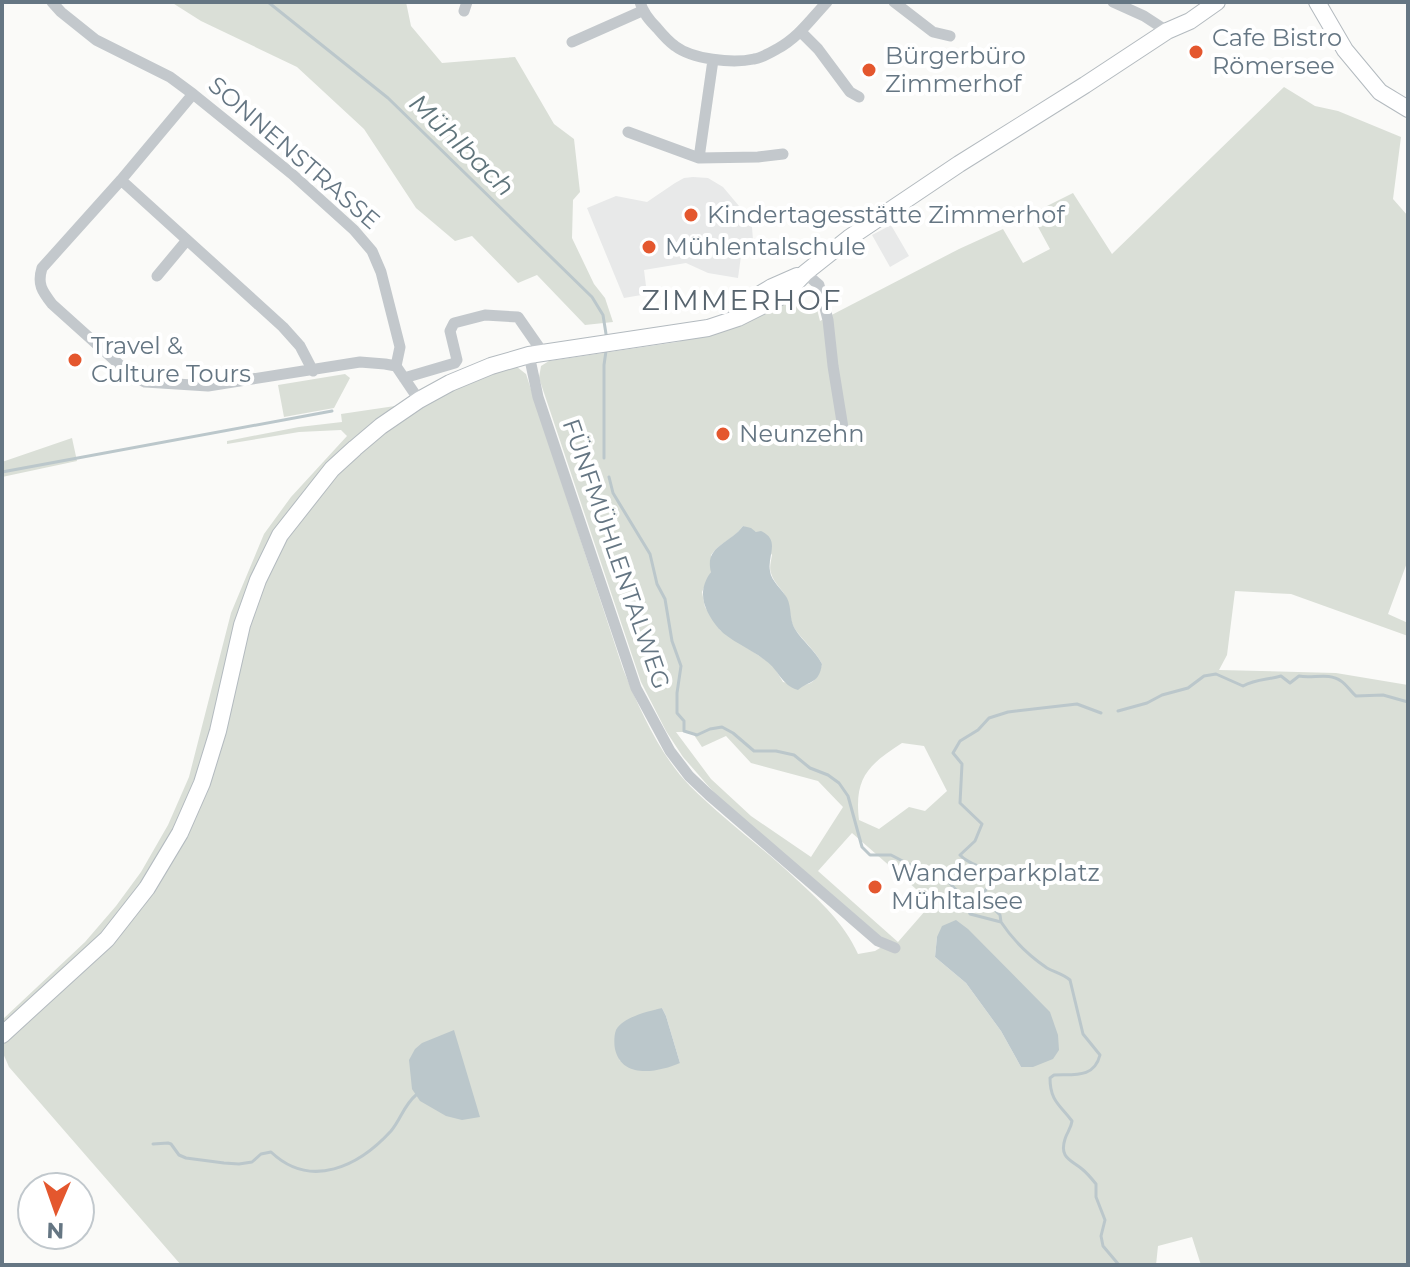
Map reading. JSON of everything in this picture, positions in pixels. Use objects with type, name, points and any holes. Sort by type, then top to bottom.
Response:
[{"type":"street","name":"SONNENSTRASSE","points":[[52,2],[96,40],[170,77],[193,94],[292,174],[354,230],[372,251],[381,272],[400,347],[396,366]]},
{"type":"street","points":[[894,2],[933,32],[950,36]]},
{"type":"street","points":[[1113,2],[1167,31]]},
{"type":"street","points":[[2,1035],[107,939],[147,888],[174,844],[202,783],[218,731],[242,625],[258,580],[280,535],[332,469],[355,448],[419,400],[491,366],[536,354],[708,328],[765,305],[791,288],[849,238],[959,164],[1217,2]]},
{"type":"street","points":[[1317,2],[1345,50],[1380,92],[1408,109]]},
{"type":"street","points":[[572,42],[641,6],[659,31],[688,53],[713,60],[754,59],[778,49],[801,32],[825,3]]},
{"type":"street","points":[[801,32],[818,49],[850,92],[859,97]]},
{"type":"street","points":[[699,158],[713,60]]},
{"type":"street","points":[[193,94],[42,268],[39,278],[43,292],[52,304],[131,375],[145,382],[208,386],[360,362],[396,366],[419,400]]},
{"type":"street","points":[[628,132],[699,158],[783,154]]},
{"type":"street","points":[[121,180],[283,327],[300,346],[313,371]]},
{"type":"street","points":[[157,276],[187,240]]},
{"type":"street","points":[[805,273],[819,285],[828,320],[843,428]]},
{"type":"street","points":[[404,378],[455,363],[457,360],[450,331],[454,323],[485,315],[518,317],[536,354]]},
{"type":"street","name":"FÜNFMÜHLENTALWEG","points":[[536,354],[538,397],[636,688],[670,751],[689,776],[750,832],[878,941],[895,948]]},
{"type":"shaded area","points":[[171,2],[406,2],[411,26],[442,63],[515,57],[554,124],[574,139],[580,192],[573,200],[572,238],[594,284],[605,298],[613,322],[585,325],[537,275],[518,283],[472,236],[455,241],[416,208],[364,129],[297,67],[201,21]]},
{"type":"shaded area","points":[[1284,87],[1315,106],[1338,111],[1401,137],[1393,199],[1408,216],[1408,560],[1388,614],[1408,623],[1408,636],[1291,594],[1235,591],[1227,655],[1219,670],[1336,673],[1408,685],[1408,1265],[1201,1265],[1192,1237],[1158,1246],[1156,1265],[181,1265],[9,1067],[2,1051],[2,1042],[157,884],[235,675],[265,577],[290,532],[323,487],[395,423],[445,393],[517,367],[526,374],[623,669],[660,746],[690,786],[823,905],[846,932],[858,954],[875,951],[885,945],[717,796],[683,757],[666,731],[641,682],[539,378],[541,366],[549,361],[677,342],[750,320],[774,309],[793,294],[809,314],[817,309],[820,321],[1003,229],[1023,263],[1050,249],[1031,214],[1073,193],[1112,254]],"holes":[[[743,526],[756,532],[772,555],[771,573],[786,596],[793,626],[822,664],[816,678],[808,684],[783,682],[767,661],[720,630],[705,607],[702,592],[711,572],[711,555]],[[676,732],[692,732],[702,747],[726,736],[751,763],[818,781],[843,807],[811,857],[751,816],[711,779]],[[902,743],[924,746],[947,791],[925,811],[909,807],[879,829],[859,820],[861,783],[880,758]],[[852,833],[932,903],[898,942],[818,871]],[[937,937],[1033,1067],[1021,1067],[1001,1031],[966,983],[935,957]],[[662,1008],[680,1063],[620,1061],[615,1043]]]},
{"type":"shaded area","points":[[684,178],[708,178],[723,187],[752,227],[753,240],[750,249],[742,249],[738,278],[708,273],[686,263],[644,270],[647,294],[624,298],[587,208],[616,196],[647,202]]},
{"type":"shaded area","name":"Kindertagesstätte Zimmerhof","points":[[891,225],[909,256],[890,267],[872,235]]},
{"type":"shaded area","points":[[345,374],[350,378],[334,408],[284,417],[278,385]]},
{"type":"shaded area","points":[[395,406],[320,472],[237,617],[211,729],[183,814],[129,904],[91,946],[2,1027],[2,1020],[85,942],[141,872],[168,825],[189,777],[231,613],[264,534],[291,497],[347,436],[341,430],[299,432],[227,444],[227,441],[342,422],[341,414]]},
{"type":"shaded area","points":[[72,438],[77,461],[2,477],[2,462]]},
{"type":"shaded area","points":[[743,526],[761,531],[770,539],[771,575],[787,598],[795,629],[822,664],[816,678],[798,690],[788,685],[761,657],[724,633],[706,608],[703,594],[711,572],[711,556]]},
{"type":"shaded area","points":[[956,920],[1050,1012],[1058,1035],[1059,1050],[1053,1059],[1033,1067],[1021,1067],[1001,1031],[966,983],[935,957],[937,937],[942,926]]},
{"type":"shaded area","points":[[662,1008],[680,1063],[652,1071],[625,1066],[615,1049],[614,1040],[619,1025],[630,1018]]},
{"type":"shaded area","points":[[454,1030],[480,1117],[462,1120],[446,1116],[420,1101],[412,1089],[409,1060],[415,1049]]},
{"type":"waterway","name":"Mühlbach","points":[[268,2],[388,98],[592,297],[603,315],[606,334]]},
{"type":"waterway","name":"Mühlbach","points":[[604,458],[606,351]]},
{"type":"waterway","points":[[2,472],[332,411]]},
{"type":"waterway","name":"Mühlbach","points":[[609,477],[613,493],[650,554],[657,584],[665,599],[672,641],[681,666],[677,713],[684,721],[684,731],[697,735],[722,727],[754,751],[794,755],[810,768],[828,775],[839,783],[848,796],[862,847],[870,855],[891,855],[920,870],[935,869],[962,896],[970,914],[1001,922],[1033,958],[1070,980],[1083,1034],[1100,1055],[1088,1072],[1054,1075],[1050,1078],[1050,1086],[1056,1102],[1072,1121],[1064,1145],[1065,1154],[1096,1184],[1096,1197],[1105,1220],[1101,1236],[1103,1246],[1119,1265]]},
{"type":"waterway","points":[[1118,711],[1188,688],[1204,676],[1216,674],[1243,686],[1281,676],[1290,683],[1299,676],[1331,677],[1343,682],[1356,696],[1383,695],[1408,702]]},
{"type":"waterway","points":[[1001,922],[1000,915],[983,894],[995,877],[960,855],[975,841],[982,824],[960,803],[962,764],[953,753],[960,741],[978,730],[989,718],[1008,712],[1077,704],[1101,713]]},
{"type":"waterway","points":[[153,1144],[171,1144],[179,1155],[186,1158],[239,1164],[252,1162],[261,1154],[271,1152],[302,1170],[334,1169],[350,1163],[378,1144],[416,1095]]},
{"type":"place","name":"Cafe Bistro Römersee","points":[[1196,52]]},
{"type":"place","name":"Bürgerbüro Zimmerhof","points":[[869,70]]},
{"type":"place","name":"Kindertagesstätte Zimmerhof","points":[[691,215]]},
{"type":"place","name":"Mühlentalschule","points":[[649,247]]},
{"type":"place","name":"Travel & Culture Tours","points":[[75,360]]},
{"type":"place","name":"Neunzehn","points":[[723,434]]},
{"type":"place","name":"Wanderparkplatz Mühltalsee","points":[[875,887]]},
{"type":"district","name":"ZIMMERHOF","points":[[742,300]]}]
